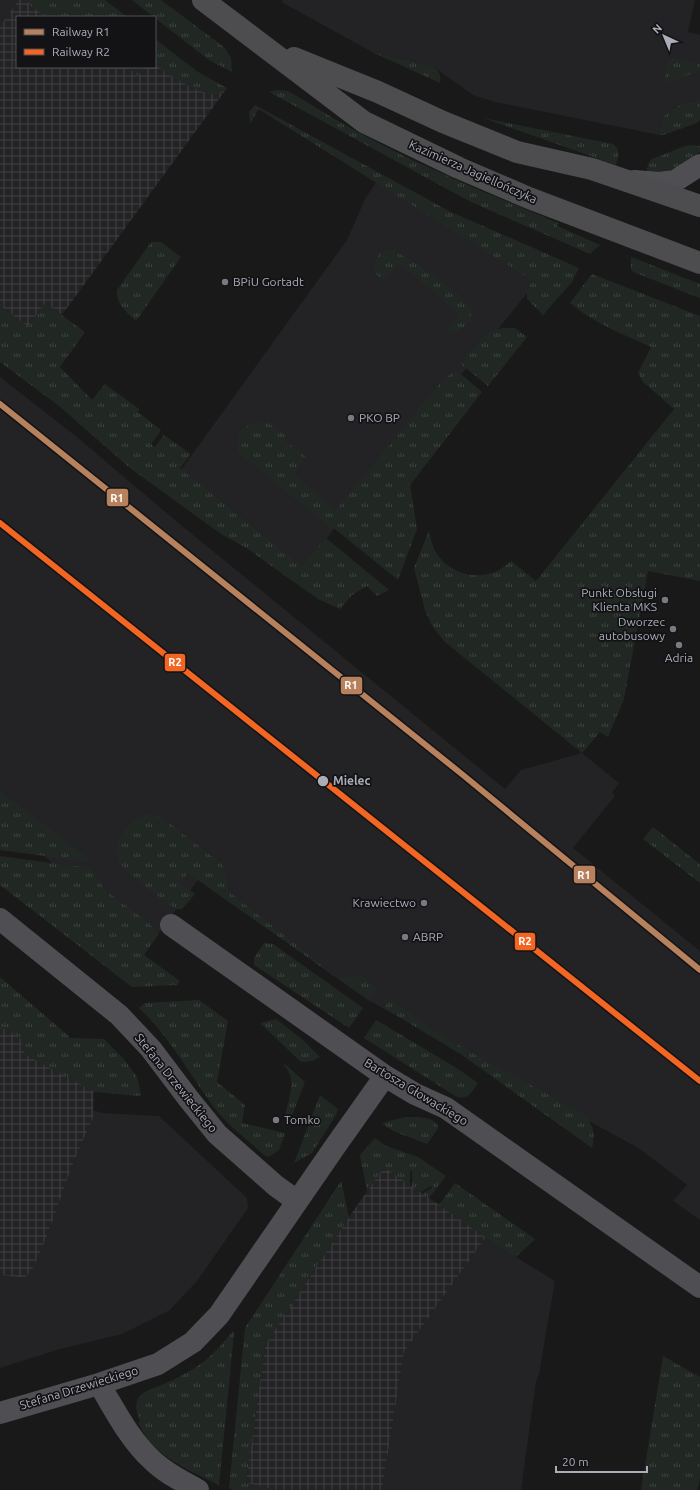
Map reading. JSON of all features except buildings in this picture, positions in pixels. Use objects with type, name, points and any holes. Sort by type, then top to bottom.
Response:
[{"type":"main road","name":"Kazimierza Jagiellończyka","points":[[203,0],[266,46],[364,122],[459,168],[529,198],[700,261]]},
{"type":"main road","name":"Kazimierza Jagiellończyka","points":[[266,46],[517,152],[592,169],[700,206]]},
{"type":"street","points":[[626,180],[659,183],[675,181],[700,165]]},
{"type":"street","name":"Stefana Drzewieckiego","points":[[0,920],[119,1015],[151,1049],[217,1134],[276,1186],[297,1201]]},
{"type":"street","name":"Bartosza Głowackiego","points":[[171,925],[385,1076],[415,1094],[446,1108],[700,1287]]},
{"type":"street","name":"Stefana Drzewieckiego","points":[[0,1413],[99,1384],[158,1364],[193,1342],[219,1315],[385,1076]]},
{"type":"street","points":[[99,1384],[135,1442],[152,1461],[172,1476],[198,1490]]},
{"type":"shaded area","points":[[0,0],[20,0],[0,27]]},
{"type":"shaded area","points":[[19,0],[24,0],[46,16],[16,16],[16,68],[156,68],[156,65],[211,93],[227,88],[62,315],[45,303],[29,326],[24,324],[1,306],[2,304],[0,303],[0,26]]},
{"type":"shaded area","points":[[282,0],[695,0],[688,32],[700,35],[700,101],[674,107],[662,120],[659,135],[495,102],[473,95],[431,65],[374,53],[283,3]]},
{"type":"shaded area","points":[[377,181],[537,281],[421,424],[347,512],[303,569],[181,470],[347,240],[365,199]]},
{"type":"shaded area","points":[[0,377],[77,437],[176,521],[505,789],[521,770],[582,753],[619,783],[612,793],[615,796],[573,848],[700,951],[700,1220],[673,1201],[687,1185],[640,1149],[368,1000],[203,873],[148,948],[0,817]]},
{"type":"shaded area","points":[[0,1028],[6,1029],[94,1082],[93,1118],[74,1161],[47,1236],[33,1268],[25,1278],[0,1275]]},
{"type":"shaded area","points":[[93,1110],[102,1113],[159,1116],[247,1198],[248,1208],[197,1281],[170,1310],[122,1334],[60,1349],[0,1368],[0,1275],[25,1278],[47,1236],[74,1161],[93,1118]]},
{"type":"shaded area","points":[[384,1167],[486,1237],[404,1352],[382,1490],[274,1490],[246,1483],[265,1345],[349,1217]]},
{"type":"shaded area","points":[[486,1237],[515,1258],[516,1257],[555,1281],[539,1374],[536,1381],[521,1490],[382,1490],[404,1352]]},
{"type":"green space","points":[[23,0],[105,0],[126,16],[45,16]]},
{"type":"green space","points":[[132,0],[161,0],[224,47],[231,58],[232,72],[209,60],[156,19],[156,16],[153,16]]},
{"type":"green space","points":[[156,40],[198,72],[227,88],[217,94],[199,91],[167,73],[156,65]]},
{"type":"green space","points":[[374,53],[431,65],[439,72],[440,83]]},
{"type":"green space","points":[[669,58],[700,64],[700,70],[680,78],[664,82]]},
{"type":"green space","points":[[128,68],[144,68],[139,76]]},
{"type":"green space","points":[[277,90],[288,91],[357,132],[414,161],[558,223],[557,226],[600,245],[590,254],[471,202],[269,92]]},
{"type":"green space","points":[[700,101],[700,120],[697,123],[663,135],[659,135],[663,118],[669,111],[684,104]]},
{"type":"green space","points":[[255,105],[449,211],[579,268],[572,282],[543,315],[527,299],[527,292],[532,280],[260,110],[258,110],[250,124],[249,112]]},
{"type":"green space","points":[[483,118],[613,144],[616,146],[618,151],[616,165]]},
{"type":"green space","points":[[685,146],[700,146],[700,152],[677,168],[661,172],[646,172],[649,162],[652,159]]},
{"type":"green space","points":[[151,242],[161,242],[181,257],[136,321],[120,303],[117,290]]},
{"type":"green space","points":[[393,250],[437,278],[460,296],[471,311],[469,321],[464,327],[456,333],[446,331],[460,314],[399,263],[383,282],[373,270],[375,260],[381,252]]},
{"type":"green space","points":[[631,257],[700,284],[700,298],[633,272],[631,269]]},
{"type":"green space","points":[[592,274],[700,316],[700,581],[648,571],[624,699],[608,737],[600,732],[582,753],[445,642],[432,626],[425,610],[414,568],[429,531],[437,554],[442,561],[456,570],[471,575],[487,574],[499,570],[511,561],[536,581],[674,409],[643,382],[638,373],[651,347],[598,322],[570,303]]},
{"type":"green space","points":[[0,303],[2,304],[1,306],[24,324],[29,326],[45,303],[85,332],[60,367],[92,400],[105,384],[139,409],[138,412],[161,430],[151,444],[155,447],[164,435],[191,454],[180,468],[302,567],[326,538],[389,590],[377,596],[367,586],[352,595],[340,609],[318,599],[245,547],[221,534],[130,468],[59,406],[0,362]]},
{"type":"green space","points":[[502,328],[515,328],[527,337],[488,386],[461,364],[484,336],[490,332]]},
{"type":"green space","points":[[456,370],[482,392],[410,485],[417,529],[398,580],[335,529],[330,527],[238,451],[237,440],[241,430],[252,423],[268,423],[287,436],[283,440],[306,457],[293,474],[336,510],[443,380]]},
{"type":"green space","points":[[0,791],[90,860],[90,862],[0,850]]},
{"type":"green space","points":[[148,814],[156,815],[164,819],[223,865],[228,891],[339,978],[362,976],[376,988],[368,1000],[188,873],[179,883],[195,894],[182,909],[176,909],[132,876],[117,856],[116,849],[118,841],[134,821]]},
{"type":"green space","points":[[653,827],[700,864],[700,883],[643,839]]},
{"type":"green space","points":[[0,856],[92,868],[104,889],[150,924],[158,935],[144,955],[180,981],[177,985],[132,987],[0,885]]},
{"type":"green space","points":[[264,943],[273,944],[363,1008],[349,1028],[254,965],[254,958]]},
{"type":"green space","points":[[0,977],[71,1038],[104,1039],[123,1058],[137,1077],[141,1094],[139,1096],[94,1092],[24,1054],[21,1039],[6,1029],[0,1028]]},
{"type":"green space","points":[[391,999],[440,1035],[583,1114],[593,1129],[594,1138],[592,1148],[462,1055],[384,1008]]},
{"type":"green space","points":[[199,1000],[228,1021],[217,1082],[245,1105],[242,1123],[285,1133],[279,1150],[269,1157],[264,1155],[233,1128],[217,1111],[171,1045],[151,1020],[139,1008],[145,1003]]},
{"type":"green space","points":[[276,1019],[303,1040],[320,1057],[313,1061],[301,1062],[260,1023]]},
{"type":"green space","points":[[376,1020],[455,1067],[478,1083],[472,1092],[465,1097],[457,1097],[364,1038]]},
{"type":"green space","points":[[285,1064],[305,1082],[291,1118],[285,1116],[290,1096],[291,1083],[288,1071],[284,1066]]},
{"type":"green space","points":[[320,1095],[338,1109],[336,1115],[312,1153],[294,1163]]},
{"type":"green space","points":[[405,1117],[424,1118],[433,1120],[436,1123],[438,1126],[437,1130],[427,1144],[393,1131],[382,1123]]},
{"type":"green space","points":[[375,1138],[386,1146],[418,1157],[446,1176],[429,1198],[422,1194],[432,1188],[431,1186],[421,1192],[412,1187],[412,1171],[410,1171],[410,1185],[384,1167],[367,1191],[360,1155]]},
{"type":"green space","points":[[341,1181],[349,1217],[265,1345],[246,1483],[274,1490],[233,1490],[229,1488],[245,1328]]},
{"type":"green space","points":[[455,1183],[535,1239],[515,1258],[439,1205]]},
{"type":"green space","points":[[233,1331],[219,1485],[173,1461],[157,1449],[148,1440],[138,1423],[140,1421],[136,1406],[137,1400],[141,1395],[177,1378],[207,1359]]},
{"type":"green space","points":[[663,1356],[700,1377],[700,1478],[697,1490],[641,1490]]},
{"type":"railway","points":[[0,404],[463,775],[700,970]]},
{"type":"railway","points":[[0,523],[700,1081]]},
{"type":"rail line","name":"R1","points":[[0,404],[463,775],[700,970]]},
{"type":"rail line","name":"R2","points":[[0,523],[700,1081]]},
{"type":"place","name":"BPiU Gortadt","points":[[225,282]]},
{"type":"place","name":"PKO BP","points":[[351,418]]},
{"type":"place","name":"Punkt Obsługi Klienta MKS","points":[[665,600]]},
{"type":"place","name":"Dworzec autobusowy","points":[[673,629]]},
{"type":"place","name":"Adria","points":[[679,645]]},
{"type":"place","name":"Mielec","points":[[323,781]]},
{"type":"place","name":"Krawiectwo","points":[[424,903]]},
{"type":"place","name":"ABRP","points":[[405,937]]},
{"type":"place","name":"Tomko","points":[[276,1120]]}]
